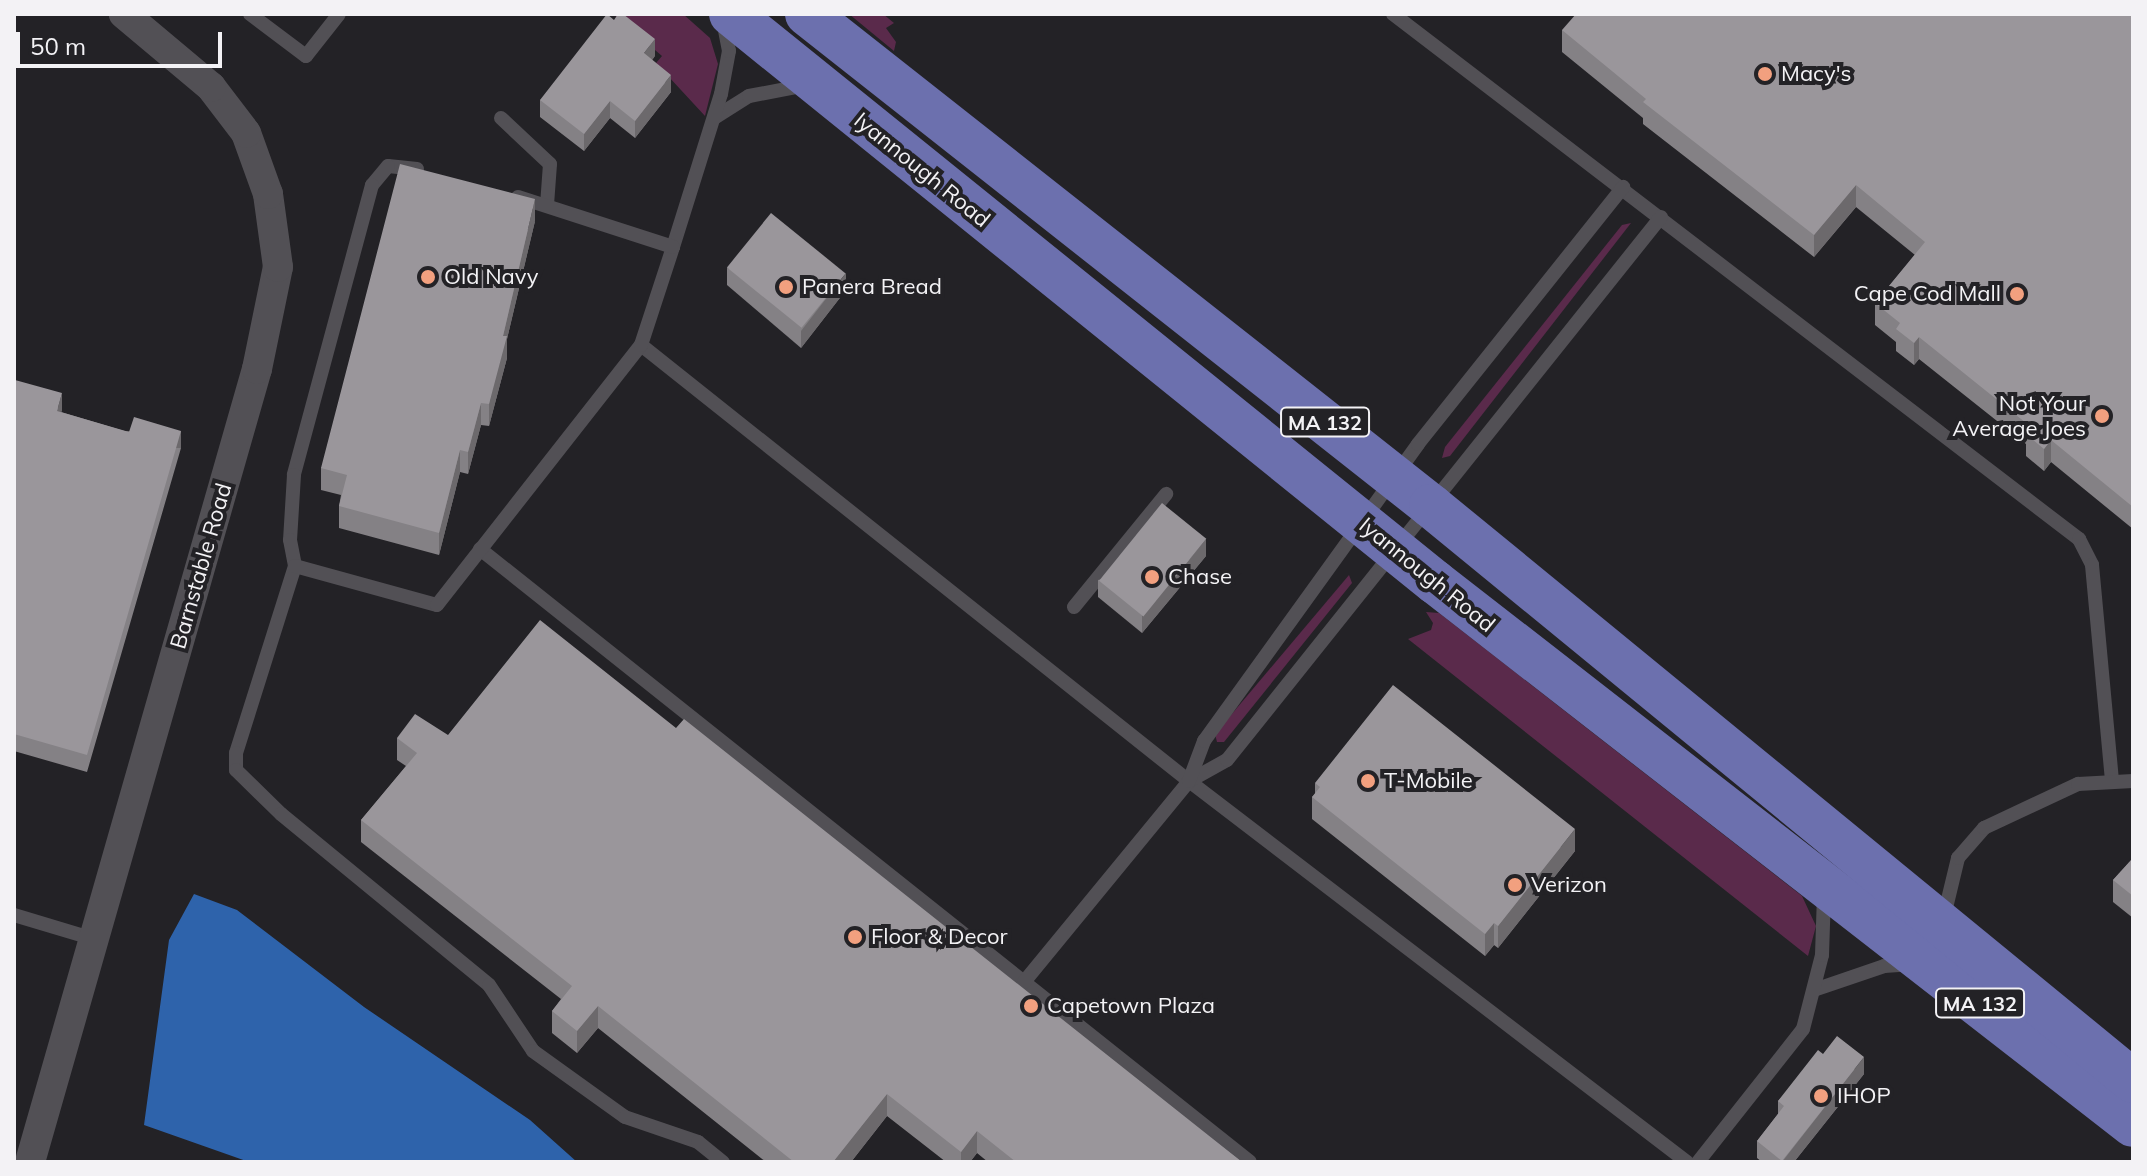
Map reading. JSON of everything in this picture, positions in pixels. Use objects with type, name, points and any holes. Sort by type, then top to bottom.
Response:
[{"type":"main road","name":"Iyannough Road","points":[[731,14],[1395,551],[2133,1125]]},
{"type":"main road","name":"MA 132","points":[[807,14],[1431,506],[2133,1081]]},
{"type":"street","name":"Barnstable Road","points":[[30,1162],[257,369],[278,267],[268,194],[246,133],[211,87],[124,14]]},
{"type":"lane","points":[[250,14],[306,56],[339,14]]},
{"type":"lane","points":[[295,566],[437,605],[641,345],[714,118],[729,51],[722,14]]},
{"type":"lane","points":[[1393,14],[2079,539],[2092,565],[2112,779]]},
{"type":"lane","points":[[714,118],[763,91],[820,87]]},
{"type":"lane","points":[[501,118],[550,164],[547,205]]},
{"type":"lane","points":[[430,173],[394,165],[381,170],[372,185],[294,475],[290,540],[295,566],[236,753],[236,770],[242,779],[489,985],[533,1051],[625,1117],[698,1142],[723,1162]]},
{"type":"lane","points":[[1024,982],[1189,781],[1204,741],[1362,524],[1623,187]]},
{"type":"lane","points":[[503,193],[673,247]]},
{"type":"lane","points":[[1189,781],[1227,760],[1661,217]]},
{"type":"lane","points":[[641,345],[1189,781],[1687,1162]]},
{"type":"lane","points":[[1074,607],[1166,494]]},
{"type":"lane","points":[[480,549],[1250,1162]]},
{"type":"lane","points":[[1943,923],[1958,858],[1984,828],[2040,797],[2112,779],[2133,781]]},
{"type":"lane","points":[[1698,1162],[1803,1029],[1807,999],[1814,990],[1824,932],[1824,885]]},
{"type":"lane","points":[[14,915],[94,939]]},
{"type":"lane","points":[[1814,990],[1884,966],[1925,963]]},
{"type":"shaded area","points":[[613,14],[683,14],[710,38],[718,64],[705,116],[656,63],[662,56]]},
{"type":"shaded area","points":[[849,14],[883,14],[894,23],[886,28],[896,42],[894,51]]},
{"type":"shaded area","points":[[1631,223],[1450,456],[1442,458],[1445,447],[1622,225]]},
{"type":"shaded area","points":[[1349,575],[1352,583],[1224,742],[1217,742],[1215,734]]},
{"type":"shaded area","points":[[1426,612],[1439,613],[1802,896],[1816,926],[1808,956],[1408,639],[1431,630],[1433,623]]},
{"type":"water","points":[[194,894],[237,910],[364,1007],[530,1120],[577,1162],[249,1162],[144,1125],[169,940]]},
{"type":"building","points":[[607,14],[614,20],[618,14],[623,14],[655,39],[644,53],[671,75],[635,121],[610,101],[584,134],[540,100]]},
{"type":"building","name":"Cape Cod Mall","points":[[1576,14],[2133,14],[2133,507],[2051,440],[2044,449],[2026,434],[2031,427],[1919,337],[1914,343],[1896,329],[1900,323],[1875,303],[1925,242],[1856,185],[1814,235],[1643,102],[1646,99],[1562,30]]},
{"type":"building","points":[[400,164],[535,199],[503,336],[507,336],[489,404],[481,403],[468,452],[460,450],[439,533],[339,506],[347,475],[321,468]]},
{"type":"building","name":"Panera Bread","points":[[771,213],[846,273],[802,328],[727,267]]},
{"type":"building","points":[[15,380],[62,393],[57,411],[129,432],[134,417],[181,431],[87,755],[14,734]]},
{"type":"building","name":"Chase","points":[[1162,503],[1206,539],[1143,617],[1099,581]]},
{"type":"building","points":[[540,620],[676,728],[684,719],[1242,1162],[1016,1162],[977,1131],[961,1152],[887,1094],[833,1162],[794,1162],[598,1006],[577,1031],[552,1011],[572,986],[361,820],[417,753],[397,738],[415,714],[448,735]]},
{"type":"building","points":[[1393,685],[1575,829],[1498,926],[1494,923],[1485,934],[1312,797],[1320,787],[1315,783]]},
{"type":"building","points":[[2133,858],[2133,896],[2113,880]]},
{"type":"building","name":"IHOP","points":[[1837,1036],[1864,1057],[1782,1161],[1757,1141],[1784,1106],[1778,1101],[1818,1050],[1823,1054]]},
{"type":"place","name":"Macy's","points":[[1765,74]]},
{"type":"place","name":"Old Navy","points":[[428,277]]},
{"type":"place","name":"Panera Bread","points":[[786,287]]},
{"type":"place","name":"Cape Cod Mall","points":[[2017,294]]},
{"type":"place","name":"Not Your Average Joes","points":[[2102,416]]},
{"type":"place","name":"Chase","points":[[1152,577]]},
{"type":"place","name":"T-Mobile","points":[[1368,781]]},
{"type":"place","name":"Verizon","points":[[1515,885]]},
{"type":"place","name":"Floor & Decor","points":[[855,937]]},
{"type":"place","name":"Capetown Plaza","points":[[1031,1006]]},
{"type":"place","name":"IHOP","points":[[1821,1096]]}]
